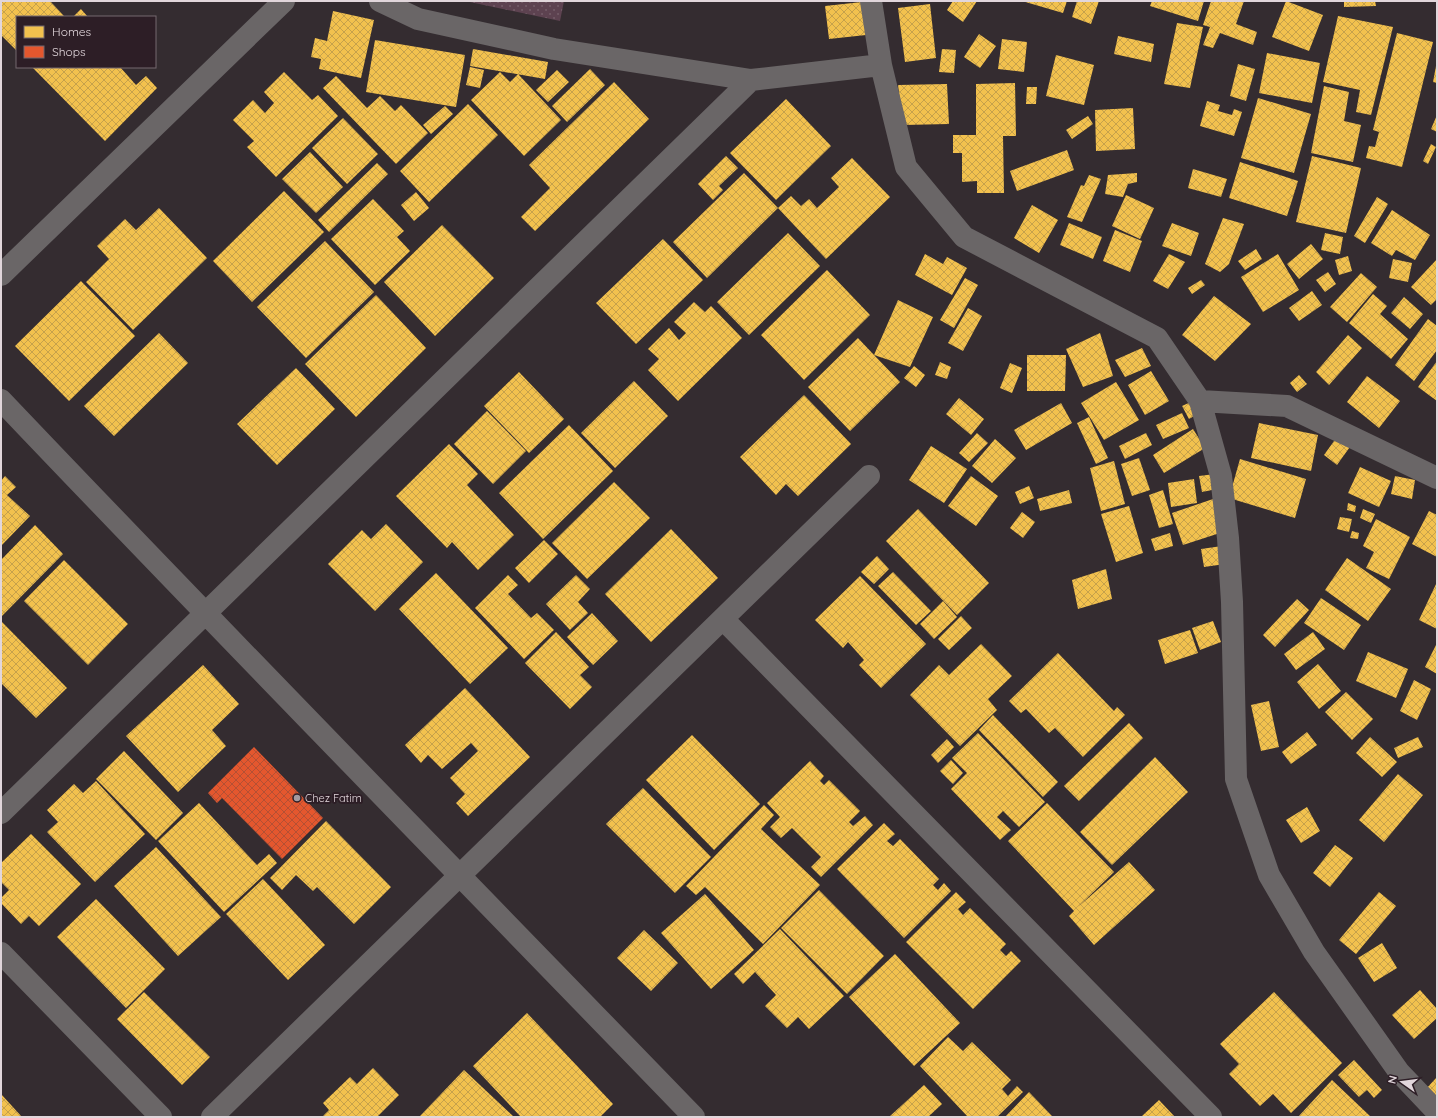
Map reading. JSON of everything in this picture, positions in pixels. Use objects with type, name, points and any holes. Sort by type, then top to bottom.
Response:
[{"type":"street","points":[[1,276],[284,1]]},
{"type":"street","points":[[380,1],[418,19],[554,49],[751,80],[881,65]]},
{"type":"street","points":[[871,1],[881,65],[906,166],[964,237],[1157,338],[1200,401],[1221,476],[1228,538],[1232,602],[1236,779],[1269,875],[1314,952],[1399,1072],[1437,1112]]},
{"type":"street","points":[[1,813],[751,80]]},
{"type":"street","points":[[1,400],[204,614],[460,875],[694,1117]]},
{"type":"street","points":[[1200,401],[1287,406],[1437,478]]},
{"type":"street","points":[[212,1117],[869,476]]},
{"type":"street","points":[[723,619],[1211,1117]]},
{"type":"street","points":[[1,953],[161,1117]]},
{"type":"shaded area","points":[[465,1],[564,1],[560,21]]},
{"type":"building: Homes","points":[[1,1],[50,1],[64,16],[16,16],[16,50],[1,35]]},
{"type":"building: Homes","points":[[953,1],[977,1],[963,22],[947,10]]},
{"type":"building: Homes","points":[[1022,1],[1067,1],[1063,13]]},
{"type":"building: Homes","points":[[1077,1],[1099,1],[1091,24],[1072,17]]},
{"type":"building: Homes","points":[[1152,1],[1204,1],[1198,21],[1150,6]]},
{"type":"building: Homes","points":[[1211,1],[1244,1],[1236,24],[1257,32],[1253,45],[1220,33],[1213,48],[1203,45],[1210,27],[1203,25]]},
{"type":"building: Homes","points":[[1286,1],[1323,15],[1309,51],[1272,37]]},
{"type":"building: Homes","points":[[1344,1],[1375,1],[1376,6],[1344,7]]},
{"type":"building: Homes","points":[[862,2],[866,35],[829,39],[825,6]]},
{"type":"building: Homes","points":[[930,4],[936,58],[905,62],[898,8]]},
{"type":"building: Homes","points":[[81,9],[87,16],[74,16]]},
{"type":"building: Homes","points":[[333,11],[374,20],[361,78],[319,69],[321,59],[311,57],[315,38],[327,41]]},
{"type":"building: Homes","points":[[1338,16],[1393,27],[1371,115],[1356,112],[1360,90],[1323,82]]},
{"type":"building: Homes","points":[[1177,23],[1203,27],[1190,88],[1164,84]]},
{"type":"building: Homes","points":[[1397,33],[1433,42],[1402,167],[1366,158],[1369,146],[1375,147],[1379,132],[1373,130]]},
{"type":"building: Homes","points":[[979,34],[996,46],[980,68],[964,57]]},
{"type":"building: Homes","points":[[1118,36],[1154,44],[1151,62],[1114,54]]},
{"type":"building: Homes","points":[[1002,39],[1027,42],[1024,72],[998,69]]},
{"type":"building: Homes","points":[[375,40],[465,55],[456,107],[366,92]]},
{"type":"building: Homes","points":[[473,49],[548,62],[545,79],[470,66]]},
{"type":"building: Homes","points":[[942,49],[956,50],[954,73],[939,72]]},
{"type":"building: Homes","points":[[1267,53],[1320,63],[1312,103],[1259,93]]},
{"type":"building: Homes","points":[[1056,55],[1094,65],[1084,105],[1046,96]]},
{"type":"building: Homes","points":[[1238,64],[1255,69],[1246,101],[1230,96]]},
{"type":"building: Homes","points":[[1437,66],[1437,83],[1433,82]]},
{"type":"building: Homes","points":[[470,67],[484,70],[480,88],[466,85]]},
{"type":"building: Homes","points":[[33,68],[121,68],[136,85],[146,76],[157,88],[105,141]]},
{"type":"building: Homes","points":[[590,69],[605,85],[567,122],[552,106]]},
{"type":"building: Homes","points":[[557,70],[569,82],[548,102],[536,90]]},
{"type":"building: Homes","points":[[284,72],[312,100],[318,95],[338,116],[276,177],[247,147],[254,141],[233,120],[253,100],[265,113],[274,103],[264,92]]},
{"type":"building: Homes","points":[[500,72],[510,82],[518,74],[561,120],[524,156],[471,100]]},
{"type":"building: Homes","points":[[336,76],[367,108],[380,96],[395,111],[401,105],[428,133],[396,164],[323,88]]},
{"type":"building: Homes","points":[[614,82],[649,119],[535,231],[521,217],[550,188],[529,165]]},
{"type":"building: Homes","points":[[1015,83],[1016,136],[1003,136],[1004,193],[977,193],[977,181],[962,182],[962,153],[953,153],[953,135],[976,135],[976,84]]},
{"type":"building: Homes","points":[[947,84],[949,124],[903,125],[898,85]]},
{"type":"building: Homes","points":[[1324,86],[1349,92],[1344,121],[1361,125],[1353,162],[1311,153]]},
{"type":"building: Homes","points":[[1027,87],[1037,87],[1036,104],[1026,104]]},
{"type":"building: Homes","points":[[1258,98],[1311,114],[1294,173],[1241,158]]},
{"type":"building: Homes","points":[[786,99],[831,146],[776,200],[730,153]]},
{"type":"building: Homes","points":[[1207,101],[1220,105],[1218,111],[1232,115],[1234,109],[1242,112],[1234,136],[1200,126]]},
{"type":"building: Homes","points":[[468,104],[498,135],[429,202],[400,171]]},
{"type":"building: Homes","points":[[445,106],[453,114],[431,134],[423,125]]},
{"type":"building: Homes","points":[[1133,108],[1135,149],[1096,151],[1095,110]]},
{"type":"building: Homes","points":[[1437,115],[1437,132],[1431,129]]},
{"type":"building: Homes","points":[[1088,116],[1093,124],[1072,139],[1066,130]]},
{"type":"building: Homes","points":[[343,118],[378,154],[347,184],[312,148]]},
{"type":"building: Homes","points":[[1431,144],[1436,147],[1428,164],[1423,161]]},
{"type":"building: Homes","points":[[1067,150],[1074,170],[1017,191],[1010,171]]},
{"type":"building: Homes","points":[[310,152],[343,187],[316,213],[282,179]]},
{"type":"building: Homes","points":[[726,156],[738,168],[719,186],[723,190],[713,200],[698,184]]},
{"type":"building: Homes","points":[[1312,156],[1361,168],[1346,233],[1296,222]]},
{"type":"building: Homes","points":[[852,158],[890,197],[826,259],[778,208],[791,196],[801,206],[809,199],[817,208],[839,187],[831,178]]},
{"type":"building: Homes","points":[[1240,162],[1298,181],[1287,216],[1229,198]]},
{"type":"building: Homes","points":[[377,163],[388,174],[329,232],[318,220]]},
{"type":"building: Homes","points":[[1193,169],[1227,179],[1221,197],[1188,188]]},
{"type":"building: Homes","points":[[744,173],[778,208],[707,278],[673,242]]},
{"type":"building: Homes","points":[[1137,173],[1137,182],[1128,184],[1123,197],[1105,194],[1108,175]]},
{"type":"building: Homes","points":[[1089,175],[1101,179],[1082,222],[1067,217],[1081,185],[1084,186]]},
{"type":"building: Homes","points":[[284,191],[324,232],[252,302],[213,261]]},
{"type":"building: Homes","points":[[416,192],[429,208],[414,221],[401,205]]},
{"type":"building: Homes","points":[[1126,195],[1154,208],[1140,239],[1112,226]]},
{"type":"building: Homes","points":[[1377,197],[1388,204],[1365,243],[1354,236]]},
{"type":"building: Homes","points":[[373,199],[404,231],[397,237],[410,251],[375,285],[331,239]]},
{"type":"building: Homes","points":[[1032,205],[1058,220],[1039,253],[1014,238]]},
{"type":"building: Homes","points":[[159,208],[207,258],[133,330],[86,282],[109,259],[97,246],[125,219],[136,230]]},
{"type":"building: Homes","points":[[1392,210],[1430,235],[1415,260],[1396,250],[1392,256],[1371,243]]},
{"type":"building: Homes","points":[[1223,218],[1244,224],[1229,264],[1220,272],[1205,264]]},
{"type":"building: Homes","points":[[1069,223],[1102,237],[1093,259],[1060,245]]},
{"type":"building: Homes","points":[[1172,223],[1199,233],[1191,256],[1162,246]]},
{"type":"building: Homes","points":[[442,225],[494,278],[435,336],[384,282]]},
{"type":"building: Homes","points":[[1115,230],[1142,241],[1130,272],[1103,261]]},
{"type":"building: Homes","points":[[788,233],[820,266],[749,335],[717,302]]},
{"type":"building: Homes","points":[[1325,233],[1343,237],[1340,254],[1321,250]]},
{"type":"building: Homes","points":[[663,239],[703,280],[636,344],[596,303]]},
{"type":"building: Homes","points":[[325,241],[374,292],[306,358],[257,307]]},
{"type":"building: Homes","points":[[1311,244],[1323,259],[1299,279],[1287,264]]},
{"type":"building: Homes","points":[[1256,249],[1262,259],[1245,270],[1238,261]]},
{"type":"building: Homes","points":[[925,254],[943,264],[947,257],[967,268],[952,295],[915,275]]},
{"type":"building: Homes","points":[[1169,254],[1185,262],[1168,289],[1153,281]]},
{"type":"building: Homes","points":[[1278,254],[1299,290],[1263,312],[1241,277]]},
{"type":"building: Homes","points":[[1348,256],[1352,271],[1339,275],[1335,260]]},
{"type":"building: Homes","points":[[1393,259],[1412,263],[1408,282],[1389,278]]},
{"type":"building: Homes","points":[[1437,259],[1437,299],[1431,305],[1411,287]]},
{"type":"building: Homes","points":[[827,270],[870,315],[804,380],[761,335]]},
{"type":"building: Homes","points":[[1328,272],[1336,284],[1325,292],[1316,280]]},
{"type":"building: Homes","points":[[1361,273],[1377,287],[1347,322],[1330,307]]},
{"type":"building: Homes","points":[[965,278],[978,285],[954,328],[940,320]]},
{"type":"building: Homes","points":[[1201,280],[1205,285],[1192,294],[1188,288]]},
{"type":"building: Homes","points":[[81,281],[135,336],[69,401],[15,346]]},
{"type":"building: Homes","points":[[1312,291],[1322,305],[1299,321],[1289,308]]},
{"type":"building: Homes","points":[[1373,294],[1387,306],[1380,314],[1408,339],[1391,359],[1349,323]]},
{"type":"building: Homes","points":[[376,295],[426,348],[356,417],[305,364]]},
{"type":"building: Homes","points":[[1214,296],[1251,324],[1215,361],[1182,335]]},
{"type":"building: Homes","points":[[1404,297],[1423,314],[1410,329],[1391,313]]},
{"type":"building: Homes","points":[[898,300],[933,317],[910,367],[874,355]]},
{"type":"building: Homes","points":[[694,302],[705,312],[711,306],[742,338],[678,401],[648,370],[659,359],[648,349],[669,328],[679,340],[686,333],[674,322]]},
{"type":"building: Homes","points":[[968,308],[982,316],[963,351],[948,343]]},
{"type":"building: Homes","points":[[1428,319],[1437,326],[1437,350],[1414,381],[1395,365]]},
{"type":"building: Homes","points":[[159,333],[188,363],[114,436],[84,406]]},
{"type":"building: Homes","points":[[1100,333],[1113,376],[1083,387],[1066,349]]},
{"type":"building: Homes","points":[[1348,335],[1362,348],[1329,385],[1316,372]]},
{"type":"building: Homes","points":[[858,338],[900,382],[850,431],[808,387]]},
{"type":"building: Homes","points":[[1142,348],[1151,366],[1125,377],[1115,360]]},
{"type":"building: Homes","points":[[1027,355],[1066,355],[1065,391],[1027,391]]},
{"type":"building: Homes","points":[[1437,361],[1437,401],[1418,387]]},
{"type":"building: Homes","points":[[940,362],[951,367],[947,379],[935,375]]},
{"type":"building: Homes","points":[[1010,363],[1022,368],[1012,393],[1000,388]]},
{"type":"building: Homes","points":[[914,366],[925,375],[916,387],[904,378]]},
{"type":"building: Homes","points":[[296,368],[335,409],[277,465],[237,424]]},
{"type":"building: Homes","points":[[1151,371],[1169,401],[1145,415],[1128,385]]},
{"type":"building: Homes","points":[[519,372],[564,419],[529,453],[484,406]]},
{"type":"building: Homes","points":[[1299,375],[1307,384],[1297,392],[1290,383]]},
{"type":"building: Homes","points":[[1367,376],[1400,401],[1379,428],[1347,402]]},
{"type":"building: Homes","points":[[634,381],[668,416],[615,468],[581,433]]},
{"type":"building: Homes","points":[[1116,382],[1139,420],[1104,440],[1081,403]]},
{"type":"building: Homes","points":[[804,395],[851,444],[798,496],[786,484],[776,495],[740,457]]},
{"type":"building: Homes","points":[[959,398],[984,419],[971,435],[946,414]]},
{"type":"building: Homes","points":[[1195,400],[1201,412],[1189,419],[1182,406]]},
{"type":"building: Homes","points":[[1061,403],[1072,423],[1026,450],[1014,430]]},
{"type":"building: Homes","points":[[487,411],[526,451],[493,484],[454,444]]},
{"type":"building: Homes","points":[[1182,413],[1189,428],[1163,439],[1156,425]]},
{"type":"building: Homes","points":[[1089,417],[1108,458],[1096,464],[1077,423]]},
{"type":"building: Homes","points":[[1259,423],[1318,435],[1311,471],[1251,458]]},
{"type":"building: Homes","points":[[569,425],[613,471],[543,539],[499,493]]},
{"type":"building: Homes","points":[[1193,429],[1205,448],[1164,473],[1153,455]]},
{"type":"building: Homes","points":[[977,433],[988,443],[969,462],[959,453]]},
{"type":"building: Homes","points":[[1146,433],[1152,445],[1125,459],[1119,446]]},
{"type":"building: Homes","points":[[1339,434],[1352,444],[1337,465],[1324,455]]},
{"type":"building: Homes","points":[[995,439],[1016,458],[992,483],[972,466]]},
{"type":"building: Homes","points":[[449,444],[478,474],[467,485],[514,535],[478,570],[452,542],[447,548],[396,496]]},
{"type":"building: Homes","points":[[931,446],[967,469],[944,503],[909,480]]},
{"type":"building: Homes","points":[[1139,458],[1150,490],[1132,496],[1121,464]]},
{"type":"building: Homes","points":[[1240,459],[1306,479],[1295,518],[1229,498]]},
{"type":"building: Homes","points":[[1114,461],[1125,504],[1101,511],[1090,468]]},
{"type":"building: Homes","points":[[1360,467],[1391,481],[1379,507],[1348,493]]},
{"type":"building: Homes","points":[[1215,474],[1217,489],[1202,492],[1199,476]]},
{"type":"building: Homes","points":[[5,476],[16,487],[7,495],[30,516],[1,546],[1,481]]},
{"type":"building: Homes","points":[[971,476],[998,496],[976,526],[948,506]]},
{"type":"building: Homes","points":[[1395,476],[1415,480],[1412,499],[1391,494]]},
{"type":"building: Homes","points":[[1194,479],[1197,503],[1171,507],[1168,483]]},
{"type":"building: Homes","points":[[614,482],[650,518],[587,579],[552,543]]},
{"type":"building: Homes","points":[[1029,486],[1034,498],[1020,504],[1015,492]]},
{"type":"building: Homes","points":[[1069,490],[1072,503],[1040,511],[1037,499]]},
{"type":"building: Homes","points":[[1163,490],[1173,524],[1159,528],[1149,495]]},
{"type":"building: Homes","points":[[1213,499],[1223,532],[1183,545],[1172,513]]},
{"type":"building: Homes","points":[[1348,503],[1356,506],[1355,512],[1347,510]]},
{"type":"building: Homes","points":[[1129,506],[1143,553],[1116,562],[1101,514]]},
{"type":"building: Homes","points":[[918,509],[989,583],[957,615],[886,541]]},
{"type":"building: Homes","points":[[1363,509],[1375,514],[1371,523],[1360,518]]},
{"type":"building: Homes","points":[[1429,511],[1437,515],[1437,557],[1412,544]]},
{"type":"building: Homes","points":[[1022,512],[1035,522],[1023,538],[1010,528]]},
{"type":"building: Homes","points":[[1340,517],[1352,519],[1349,532],[1337,529]]},
{"type":"building: Homes","points":[[1376,519],[1410,537],[1389,579],[1366,568],[1374,552],[1363,546]]},
{"type":"building: Homes","points":[[386,524],[423,562],[375,611],[328,564],[362,530],[371,539]]},
{"type":"building: Homes","points":[[35,525],[63,554],[1,617],[1,560]]},
{"type":"building: Homes","points":[[671,529],[718,578],[651,642],[605,594]]},
{"type":"building: Homes","points":[[1352,531],[1359,533],[1358,539],[1350,538]]},
{"type":"building: Homes","points":[[1170,533],[1173,546],[1155,551],[1151,539]]},
{"type":"building: Homes","points":[[544,540],[558,554],[529,583],[515,568]]},
{"type":"building: Homes","points":[[1222,546],[1225,564],[1204,567],[1201,549]]},
{"type":"building: Homes","points":[[877,556],[889,569],[874,584],[861,572]]},
{"type":"building: Homes","points":[[1347,558],[1391,589],[1368,621],[1325,590]]},
{"type":"building: Homes","points":[[64,560],[128,624],[88,665],[24,601]]},
{"type":"building: Homes","points":[[1106,569],[1112,599],[1078,609],[1072,580]]},
{"type":"building: Homes","points":[[893,572],[931,611],[916,625],[878,586]]},
{"type":"building: Homes","points":[[436,573],[508,648],[470,684],[399,609]]},
{"type":"building: Homes","points":[[508,575],[518,585],[508,594],[531,618],[537,613],[554,630],[524,659],[475,608]]},
{"type":"building: Homes","points":[[576,575],[590,589],[578,602],[588,613],[570,630],[546,604]]},
{"type":"building: Homes","points":[[860,576],[926,644],[881,688],[859,665],[864,660],[848,642],[843,648],[815,620]]},
{"type":"building: Homes","points":[[1437,582],[1437,629],[1419,620]]},
{"type":"building: Homes","points":[[1321,598],[1361,625],[1344,650],[1304,623]]},
{"type":"building: Homes","points":[[1297,599],[1309,610],[1275,647],[1263,635]]},
{"type":"building: Homes","points":[[943,601],[957,617],[934,639],[920,624]]},
{"type":"building: Homes","points":[[592,613],[618,641],[593,665],[567,637]]},
{"type":"building: Homes","points":[[961,616],[972,628],[949,650],[938,639]]},
{"type":"building: Homes","points":[[1,621],[67,688],[36,718],[1,683]]},
{"type":"building: Homes","points":[[1213,621],[1221,642],[1200,650],[1192,628]]},
{"type":"building: Homes","points":[[1190,630],[1198,653],[1165,664],[1158,640]]},
{"type":"building: Homes","points":[[556,632],[589,667],[580,675],[592,687],[570,709],[525,663]]},
{"type":"building: Homes","points":[[1313,632],[1325,649],[1296,670],[1284,654]]},
{"type":"building: Homes","points":[[1437,643],[1437,674],[1425,667]]},
{"type":"building: Homes","points":[[981,644],[1012,676],[988,699],[997,710],[960,746],[910,695],[939,665],[949,675]]},
{"type":"building: Homes","points":[[1368,652],[1408,669],[1396,698],[1356,681]]},
{"type":"building: Homes","points":[[1058,653],[1114,711],[1117,707],[1125,715],[1083,757],[1055,728],[1049,733],[1026,709],[1021,713],[1009,701]]},
{"type":"building: Homes","points":[[1318,664],[1341,691],[1319,709],[1297,682]]},
{"type":"building: Homes","points":[[203,665],[239,704],[212,730],[226,746],[178,792],[126,736]]},
{"type":"building: Homes","points":[[1414,680],[1431,689],[1417,720],[1400,711]]},
{"type":"building: Homes","points":[[465,688],[530,757],[468,816],[456,803],[465,794],[450,778],[478,751],[471,743],[442,769],[428,755],[421,763],[405,745]]},
{"type":"building: Homes","points":[[1346,692],[1373,719],[1352,740],[1325,712]]},
{"type":"building: Homes","points":[[1269,701],[1279,747],[1261,751],[1251,705]]},
{"type":"building: Homes","points":[[993,715],[1058,782],[1043,797],[979,730]]},
{"type":"building: Homes","points":[[1129,723],[1143,738],[1079,801],[1064,786]]},
{"type":"building: Homes","points":[[1307,732],[1317,745],[1291,764],[1282,752]]},
{"type":"building: Homes","points":[[978,733],[1045,802],[1019,827],[1003,811],[997,817],[1011,830],[1000,840],[951,789],[967,773],[952,758]]},
{"type":"building: Homes","points":[[692,735],[760,804],[714,850],[646,780]]},
{"type":"building: Homes","points":[[1370,737],[1397,762],[1382,777],[1356,753]]},
{"type":"building: Homes","points":[[1418,737],[1423,747],[1398,758],[1394,748]]},
{"type":"building: Homes","points":[[947,739],[954,747],[938,763],[931,755]]},
{"type":"building: Homes","points":[[124,751],[183,813],[156,840],[96,779]]},
{"type":"building: Homes","points":[[1155,757],[1188,792],[1112,865],[1080,832]]},
{"type":"building: Homes","points":[[951,760],[963,773],[953,784],[940,771]]},
{"type":"building: Homes","points":[[810,761],[824,776],[820,781],[824,785],[829,780],[860,811],[849,822],[853,826],[865,816],[873,825],[821,877],[811,867],[821,857],[792,828],[781,838],[770,827],[780,817],[767,803]]},
{"type":"building: Homes","points":[[1398,774],[1423,795],[1384,842],[1359,820]]},
{"type":"building: Homes","points":[[96,781],[145,834],[95,882],[47,832],[58,822],[47,810],[74,784],[83,793]]},
{"type":"building: Homes","points":[[643,788],[711,857],[675,893],[606,824]]},
{"type":"building: Homes","points":[[199,803],[257,865],[269,854],[277,863],[224,912],[158,841]]},
{"type":"building: Homes","points":[[1047,803],[1114,872],[1078,907],[1129,862],[1155,890],[1094,945],[1069,916],[1074,911],[1008,841]]},
{"type":"building: Homes","points":[[764,805],[774,815],[761,829],[820,885],[763,944],[705,887],[696,895],[686,886]]},
{"type":"building: Homes","points":[[1307,807],[1320,831],[1301,843],[1286,820]]},
{"type":"building: Homes","points":[[326,821],[391,887],[354,924],[317,887],[313,891],[296,875],[282,890],[270,878]]},
{"type":"building: Homes","points":[[884,823],[895,834],[887,841],[893,846],[900,839],[939,879],[933,885],[938,890],[944,883],[951,891],[904,938],[837,869]]},
{"type":"building: Homes","points":[[31,834],[81,884],[39,926],[29,916],[21,924],[1,903],[1,898],[9,890],[1,882],[1,863]]},
{"type":"building: Homes","points":[[1335,845],[1353,858],[1330,887],[1313,873]]},
{"type":"building: Homes","points":[[156,847],[221,917],[178,956],[114,886]]},
{"type":"building: Homes","points":[[263,879],[325,945],[288,980],[226,914]]},
{"type":"building: Homes","points":[[819,890],[884,956],[847,994],[781,928]]},
{"type":"building: Homes","points":[[956,892],[966,902],[958,909],[963,915],[970,908],[1006,944],[1000,950],[1006,956],[1011,951],[1021,961],[973,1009],[906,942]]},
{"type":"building: Homes","points":[[1379,892],[1396,906],[1356,954],[1339,940]]},
{"type":"building: Homes","points":[[705,894],[754,950],[711,989],[661,933]]},
{"type":"building: Homes","points":[[96,899],[165,969],[126,1008],[57,937]]},
{"type":"building: Homes","points":[[780,929],[844,996],[809,1029],[798,1017],[787,1028],[765,1006],[776,995],[755,972],[743,984],[734,974]]},
{"type":"building: Homes","points":[[644,930],[678,963],[651,991],[617,958]]},
{"type":"building: Homes","points":[[1382,943],[1397,968],[1374,982],[1358,958]]},
{"type":"building: Homes","points":[[895,954],[960,1023],[914,1066],[849,997]]},
{"type":"building: Homes","points":[[1420,990],[1437,1009],[1437,1018],[1414,1039],[1392,1015]]},
{"type":"building: Homes","points":[[144,992],[210,1057],[182,1085],[117,1019]]},
{"type":"building: Homes","points":[[1274,992],[1342,1063],[1291,1113],[1273,1094],[1260,1106],[1229,1074],[1239,1064],[1220,1044]]},
{"type":"building: Homes","points":[[527,1013],[613,1104],[600,1117],[521,1117],[473,1066]]},
{"type":"building: Homes","points":[[948,1037],[963,1051],[972,1042],[1011,1080],[1002,1089],[1008,1096],[1017,1086],[1023,1092],[997,1117],[968,1117],[920,1066]]},
{"type":"building: Homes","points":[[1354,1060],[1382,1090],[1374,1098],[1367,1090],[1359,1097],[1338,1075]]},
{"type":"building: Homes","points":[[373,1068],[399,1095],[377,1117],[322,1117],[329,1110],[323,1103],[350,1077],[357,1084]]},
{"type":"building: Homes","points":[[464,1070],[514,1117],[419,1117]]},
{"type":"building: Homes","points":[[1437,1077],[1437,1100],[1425,1090]]},
{"type":"building: Homes","points":[[1332,1080],[1371,1117],[1298,1117]]},
{"type":"building: Homes","points":[[924,1085],[942,1104],[928,1117],[889,1117]]},
{"type":"building: Homes","points":[[1029,1092],[1053,1117],[1005,1117]]},
{"type":"building: Homes","points":[[1,1094],[22,1117],[1,1117]]},
{"type":"building: Homes","points":[[1159,1100],[1175,1117],[1141,1117]]},
{"type":"building: Shops","points":[[254,747],[323,818],[282,859],[222,798],[217,803],[208,793]]},
{"type":"place","name":"Chez Fatim","points":[[297,798]]}]
